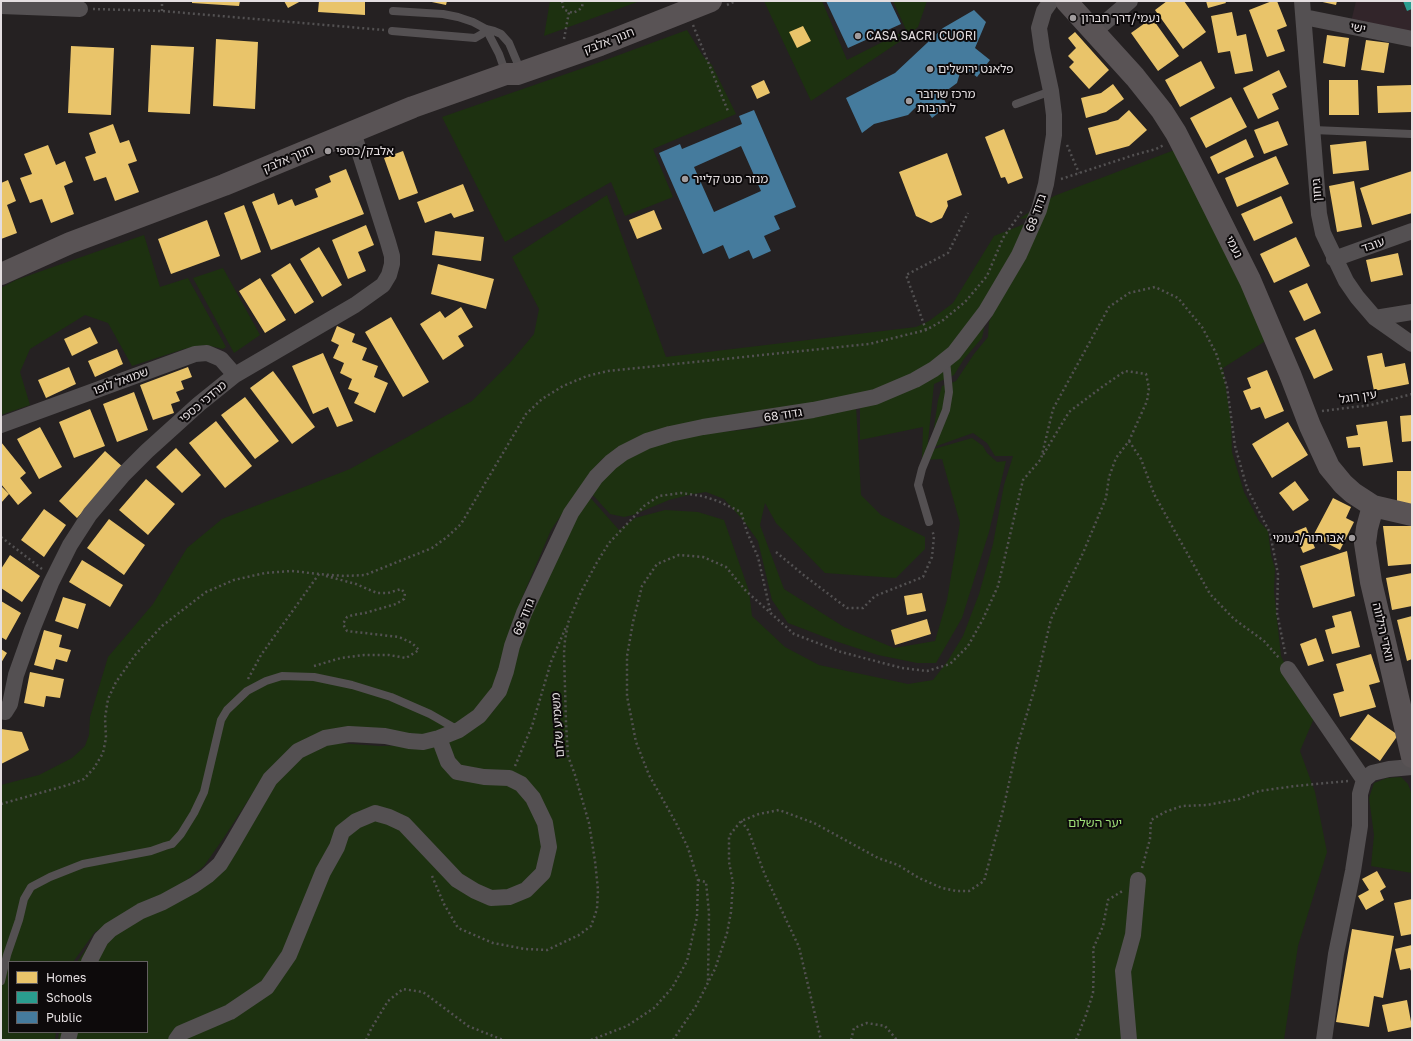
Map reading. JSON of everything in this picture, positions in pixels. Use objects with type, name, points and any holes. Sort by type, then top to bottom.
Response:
[{"type":"street","name":"חנוך אלבק","points":[[514,70],[563,46],[683,6],[711,1]]},
{"type":"street","name":"גדוד 68","points":[[1038,1],[1034,14],[1034,24],[1042,49]]},
{"type":"street","name":"גדוד 68","points":[[90,961],[101,939],[110,930],[142,911],[163,902],[194,885],[220,864],[232,846],[270,779],[298,751],[325,738],[349,734],[385,736],[423,742],[439,738],[459,730],[479,716],[499,690],[506,671],[512,646],[524,613],[568,519],[585,490],[611,462],[623,453],[647,441],[670,434],[703,427],[813,410],[875,397],[915,380],[934,369],[954,353],[970,334],[986,311],[1015,262],[1039,210],[1046,184],[1054,135],[1054,115],[1051,91],[1039,28],[1044,11],[1051,1]]},
{"type":"street","name":"נעמי","points":[[1066,1],[1095,31],[1135,77],[1162,111],[1176,133],[1250,280],[1329,467],[1348,489],[1373,506]]},
{"type":"street","points":[[1095,31],[1130,1]]},
{"type":"street","name":"גיחון","points":[[1302,1],[1319,214],[1323,233],[1334,259],[1346,281],[1375,318],[1412,344]]},
{"type":"street","points":[[1,6],[80,9]]},
{"type":"street","name":"חנוך אלבק","points":[[1,274],[70,243],[224,185],[413,107],[514,70],[600,45],[683,6]]},
{"type":"street","name":"ישי","points":[[1304,17],[1412,39]]},
{"type":"street","name":"מרדכי כספי","points":[[5,712],[10,704],[16,675],[32,630],[70,545],[90,514],[123,475],[199,404],[235,375],[355,305],[378,289],[389,275],[392,264],[392,256],[353,132]]},
{"type":"street","name":"עובד","points":[[1334,259],[1412,232]]},
{"type":"street","name":"חנוך אלבק","points":[[1,262],[70,243]]},
{"type":"street","points":[[1375,318],[1412,312]]},
{"type":"street","name":"שמואל לופו","points":[[1,425],[195,354],[207,353],[221,359],[235,375]]},
{"type":"street","points":[[1373,506],[1412,514]]},
{"type":"street","name":"וואדי הילווה","points":[[1373,506],[1367,528],[1365,543],[1371,582],[1412,756]]},
{"type":"street","points":[[1288,669],[1364,780]]},
{"type":"street","points":[[176,1040],[181,1033],[230,1012],[267,987],[289,955],[323,872],[337,847],[342,832],[356,820],[375,814],[389,817],[404,824],[457,880],[474,891],[491,898],[510,897],[526,890],[543,873],[548,847],[545,823],[533,798],[521,784],[509,778],[484,777],[457,772],[448,762],[439,738]]},
{"type":"street","points":[[1324,1040],[1336,954],[1360,826],[1360,794],[1364,780],[1372,773],[1389,769],[1412,768]]},
{"type":"street","points":[[1129,1040],[1123,971],[1133,935],[1138,880]]},
{"type":"lane","points":[[393,11],[443,14],[473,22],[486,29],[494,31],[506,39],[512,49],[514,70]]},
{"type":"lane","points":[[486,29],[499,54],[514,70]]},
{"type":"lane","points":[[392,31],[474,38],[482,34],[486,29]]},
{"type":"lane","points":[[1016,104],[1051,91]]},
{"type":"lane","points":[[1313,130],[1411,134]]},
{"type":"lane","points":[[929,522],[918,485],[922,470],[946,410],[949,392],[946,360]]},
{"type":"lane","points":[[1,981],[7,955],[19,920],[24,899],[31,887],[50,877],[82,864],[150,851],[172,844],[181,834],[194,813],[204,792],[221,720],[227,710],[247,691],[266,681],[282,676],[314,677],[352,685],[391,697],[430,714],[459,730]]},
{"type":"path","points":[[162,1],[162,11]]},
{"type":"path","points":[[562,1],[563,7],[569,12],[576,12],[580,10],[583,1]]},
{"type":"path","points":[[683,6],[728,111]]},
{"type":"path","points":[[80,9],[162,11],[392,31]]},
{"type":"path","points":[[563,46],[569,12]]},
{"type":"path","points":[[1046,184],[1134,154],[1156,149],[1165,145],[1176,133]]},
{"type":"path","points":[[1,804],[84,779],[94,768],[103,753],[106,738],[105,718],[108,699],[116,682],[136,654],[162,626],[206,592],[234,580],[265,573],[292,571],[344,576],[365,575],[432,548],[461,524],[526,414],[542,399],[558,389],[587,376],[608,371],[869,344],[926,330],[942,321],[965,302],[987,276],[1004,238],[1025,206]]},
{"type":"path","points":[[926,330],[906,275],[948,253],[968,213]]},
{"type":"path","points":[[1041,459],[1053,409],[1109,307],[1129,293],[1155,288],[1178,298],[1202,327],[1216,353],[1227,387],[1235,446],[1247,488],[1270,533],[1278,574],[1277,613],[1288,669]]},
{"type":"path","points":[[591,1040],[627,1026],[654,1008],[672,988],[686,961],[697,916],[698,880],[688,848],[676,822],[649,775],[636,742],[627,696],[627,656],[632,622],[642,586],[657,564],[679,555],[703,556],[726,567],[746,591],[794,634],[841,652],[902,668],[927,671],[950,664],[968,646],[983,619],[998,586],[1023,480],[1041,459],[1069,412],[1125,371],[1146,374],[1149,388],[1147,401],[1129,441],[1116,458],[1109,478],[1106,498],[1083,553],[1051,619],[1035,687],[1017,747],[1004,810],[984,881],[969,891],[956,891],[942,888],[919,878],[898,865],[878,858],[814,823],[779,810],[759,814],[741,821],[730,836],[729,862],[733,884],[731,912],[715,969],[696,1006],[673,1040]]},
{"type":"path","name":"עין רוגל","points":[[1305,413],[1371,405],[1412,394]]},
{"type":"path","points":[[1129,441],[1141,459],[1154,494],[1210,594],[1234,619],[1264,641],[1288,669]]},
{"type":"path","name":"משמיע שלום","points":[[430,869],[444,904],[458,928],[493,943],[525,950],[547,950],[579,935],[591,926],[597,909],[598,890],[589,823],[567,750],[564,653],[568,623],[581,592],[609,543],[644,506],[659,496],[681,493],[702,496],[718,501],[741,512],[747,532],[758,557],[771,614]]},
{"type":"path","points":[[776,552],[847,608],[863,608],[875,596],[923,576],[932,557],[934,536],[929,522]]},
{"type":"path","points":[[1,537],[54,578]]},
{"type":"path","points":[[294,676],[309,668],[341,658],[364,655],[389,655],[406,658],[419,650],[412,643],[399,637],[347,631],[343,624],[347,617],[396,604],[404,599],[405,593],[401,589],[388,593],[377,593],[356,584],[319,574]]},
{"type":"path","points":[[237,700],[261,656],[319,574]]},
{"type":"path","points":[[509,778],[532,726],[551,662],[568,623]]},
{"type":"path","points":[[1076,1040],[1093,993],[1093,949],[1103,926],[1108,900],[1138,880],[1150,839],[1151,820],[1165,812],[1182,806],[1207,805],[1239,799],[1259,791],[1295,786],[1364,780]]},
{"type":"path","points":[[741,821],[748,830],[765,874],[798,947],[821,1040]]},
{"type":"path","points":[[698,880],[706,882],[709,913],[708,982]]},
{"type":"path","points":[[366,1040],[388,1001],[403,989],[423,992],[468,1026],[503,1040]]},
{"type":"path","points":[[851,1040],[854,1028],[867,1023],[885,1026],[897,1040]]},
{"type":"shaded area","points":[[1356,1],[1412,1],[1412,34],[1351,22]]},
{"type":"green space","points":[[550,1],[640,1],[544,36]]},
{"type":"green space","points":[[764,1],[822,1],[847,60],[906,30],[893,1],[927,1],[918,27],[905,38],[811,101]]},
{"type":"green space","points":[[687,30],[703,56],[712,65],[736,114],[653,149],[673,197],[625,216],[611,182],[505,242],[442,117]]},
{"type":"green space","name":"יער השלום","points":[[1177,149],[1267,340],[1223,368],[1231,423],[1232,452],[1244,492],[1259,521],[1268,531],[1271,555],[1275,569],[1274,591],[1281,656],[1296,688],[1314,718],[1300,751],[1315,792],[1327,852],[1298,946],[1284,1040],[58,1040],[59,1033],[148,1033],[148,961],[78,961],[91,942],[201,881],[301,747],[338,743],[380,746],[423,745],[493,712],[516,648],[587,494],[619,530],[635,518],[665,510],[698,512],[724,520],[749,591],[752,616],[785,647],[819,665],[908,684],[933,680],[947,662],[963,636],[979,594],[993,544],[1004,485],[1013,456],[995,456],[987,443],[973,433],[931,448],[938,400],[942,386],[956,381],[974,354],[988,337],[989,322],[1043,216],[1019,219],[1054,196]]},
{"type":"green space","points":[[607,195],[666,357],[916,327],[929,321],[953,303],[994,236],[1032,221],[991,294],[982,338],[964,359],[954,375],[934,384],[927,451],[972,438],[983,446],[987,453],[997,462],[1006,461],[989,532],[962,618],[936,663],[917,663],[878,655],[835,641],[788,623],[772,600],[758,541],[743,520],[724,499],[706,492],[693,494],[669,500],[633,515],[624,517],[610,514],[591,493],[625,456],[658,444],[699,434],[752,429],[856,406],[861,495],[881,515],[925,537],[925,549],[896,578],[825,573],[776,523],[765,503],[760,525],[784,589],[844,627],[894,648],[935,641],[947,600],[960,523],[942,459],[922,460],[923,427],[860,440],[860,397],[621,449],[602,459],[581,486],[551,530],[519,605],[498,679],[482,702],[469,716],[442,733],[427,735],[352,728],[265,774],[204,866],[183,883],[95,932],[74,961],[8,961],[8,1033],[56,1033],[55,1040],[1,1040],[1,785],[39,775],[72,758],[85,746],[89,735],[90,717],[108,657],[153,604],[187,548],[222,519],[350,469],[472,401],[509,364],[534,334],[539,309],[512,257]]},
{"type":"green space","points":[[144,235],[160,287],[188,278],[226,347],[223,349],[206,345],[184,349],[132,366],[108,323],[85,315],[30,349],[20,372],[30,405],[1,415],[1,288],[16,280]]},
{"type":"green space","points":[[223,268],[260,335],[234,353],[193,278]]},
{"type":"green space","points":[[1401,777],[1408,784],[1412,795],[1412,873],[1371,866],[1374,835],[1369,798],[1374,783],[1387,778]]},
{"type":"building: Homes","points":[[192,1],[240,1],[239,6],[192,3]]},
{"type":"building: Homes","points":[[284,1],[301,1],[288,8]]},
{"type":"building: Homes","points":[[319,1],[365,1],[365,15],[318,12]]},
{"type":"building: Homes","points":[[427,1],[447,1],[446,5]]},
{"type":"building: Homes","points":[[1167,1],[1184,1],[1206,32],[1183,49],[1155,10]]},
{"type":"building: Homes","points":[[1206,1],[1225,1],[1226,3],[1208,8]]},
{"type":"building: Homes","points":[[1272,1],[1277,1],[1287,26],[1277,30],[1285,51],[1267,57],[1249,10]]},
{"type":"building: Homes","points":[[1318,1],[1337,1],[1336,5]]},
{"type":"building: Homes","points":[[1232,12],[1237,36],[1246,34],[1253,71],[1235,74],[1230,51],[1218,53],[1211,16]]},
{"type":"building: Homes","points":[[1152,18],[1179,56],[1158,71],[1131,33]]},
{"type":"building: Homes","points":[[803,26],[811,41],[797,48],[789,32]]},
{"type":"building: Homes","points":[[1075,32],[1109,70],[1089,89],[1069,67],[1074,62],[1068,56],[1076,48],[1068,38]]},
{"type":"building: Homes","points":[[1327,35],[1349,38],[1345,67],[1323,63]]},
{"type":"building: Homes","points":[[216,39],[258,42],[255,109],[213,106]]},
{"type":"building: Homes","points":[[1366,40],[1389,43],[1384,73],[1361,70]]},
{"type":"building: Homes","points":[[151,45],[194,47],[190,114],[148,112]]},
{"type":"building: Homes","points":[[71,46],[114,48],[111,115],[68,113]]},
{"type":"building: Homes","points":[[1201,61],[1215,88],[1180,107],[1165,80]]},
{"type":"building: Homes","points":[[1279,70],[1287,87],[1272,94],[1279,109],[1258,119],[1243,88]]},
{"type":"building: Homes","points":[[764,80],[770,93],[757,99],[751,86]]},
{"type":"building: Homes","points":[[1329,80],[1358,80],[1359,115],[1329,115]]},
{"type":"building: Homes","points":[[1113,84],[1124,99],[1106,112],[1086,118],[1081,98],[1101,93]]},
{"type":"building: Homes","points":[[1412,85],[1412,112],[1378,113],[1377,86]]},
{"type":"building: Homes","points":[[1231,97],[1247,127],[1206,148],[1190,118]]},
{"type":"building: Homes","points":[[1129,110],[1147,130],[1129,146],[1096,155],[1088,128],[1118,120]]},
{"type":"building: Homes","points":[[1278,121],[1288,145],[1264,154],[1254,130]]},
{"type":"building: Homes","points":[[113,124],[120,143],[129,140],[137,161],[128,164],[139,192],[115,201],[106,177],[94,181],[85,157],[96,153],[89,133]]},
{"type":"building: Homes","points":[[1004,129],[1023,178],[1008,184],[1005,177],[1001,178],[985,137]]},
{"type":"building: Homes","points":[[1246,139],[1254,157],[1218,174],[1210,157]]},
{"type":"building: Homes","points":[[1366,141],[1369,170],[1333,174],[1330,145]]},
{"type":"building: Homes","points":[[48,145],[56,165],[65,161],[73,182],[64,186],[74,214],[51,223],[42,199],[30,203],[20,178],[32,174],[24,154]]},
{"type":"building: Homes","points":[[403,151],[418,193],[399,200],[384,158]]},
{"type":"building: Homes","points":[[947,153],[962,195],[947,201],[948,206],[942,218],[931,223],[916,216],[899,172]]},
{"type":"building: Homes","points":[[1276,156],[1289,184],[1237,207],[1225,178]]},
{"type":"building: Homes","points":[[346,169],[364,214],[271,250],[252,202],[274,193],[278,205],[292,199],[295,206],[318,197],[315,189],[331,182],[329,176]]},
{"type":"building: Homes","points":[[1412,171],[1412,213],[1372,225],[1360,188]]},
{"type":"building: Homes","points":[[8,180],[16,201],[7,205],[17,233],[1,239],[1,183]]},
{"type":"building: Homes","points":[[1354,181],[1362,227],[1337,232],[1329,186]]},
{"type":"building: Homes","points":[[463,184],[474,211],[454,218],[451,213],[425,223],[417,202]]},
{"type":"building: Homes","points":[[1281,196],[1293,223],[1254,241],[1241,214]]},
{"type":"building: Homes","points":[[244,205],[261,252],[241,260],[224,213]]},
{"type":"building: Homes","points":[[654,210],[662,229],[637,239],[629,220]]},
{"type":"building: Homes","points":[[207,220],[220,256],[171,274],[158,239]]},
{"type":"building: Homes","points":[[366,225],[374,245],[358,252],[366,271],[348,279],[332,240]]},
{"type":"building: Homes","points":[[435,231],[484,237],[481,261],[432,255]]},
{"type":"building: Homes","points":[[1296,237],[1310,266],[1274,283],[1260,254]]},
{"type":"building: Homes","points":[[319,247],[342,285],[322,297],[300,259]]},
{"type":"building: Homes","points":[[1398,253],[1403,275],[1371,282],[1366,260]]},
{"type":"building: Homes","points":[[290,263],[314,302],[295,314],[271,275]]},
{"type":"building: Homes","points":[[438,264],[494,279],[486,309],[431,294]]},
{"type":"building: Homes","points":[[260,278],[286,320],[265,333],[239,291]]},
{"type":"building: Homes","points":[[1307,283],[1321,313],[1304,321],[1289,291]]},
{"type":"building: Homes","points":[[461,307],[473,327],[458,336],[464,346],[443,360],[420,324],[440,311],[445,318]]},
{"type":"building: Homes","points":[[391,317],[429,382],[403,397],[365,332]]},
{"type":"building: Homes","points":[[337,326],[355,334],[352,342],[367,348],[362,360],[378,366],[374,377],[388,383],[375,413],[354,403],[359,393],[348,389],[352,379],[340,373],[344,363],[333,358],[339,345],[331,341]]},
{"type":"building: Homes","points":[[90,327],[98,343],[72,356],[64,339]]},
{"type":"building: Homes","points":[[1315,329],[1333,370],[1314,379],[1295,338]]},
{"type":"building: Homes","points":[[117,349],[123,364],[95,377],[88,361]]},
{"type":"building: Homes","points":[[323,353],[353,421],[337,427],[328,407],[313,414],[292,366]]},
{"type":"building: Homes","points":[[1382,353],[1385,367],[1405,363],[1409,384],[1374,391],[1367,356]]},
{"type":"building: Homes","points":[[69,367],[76,384],[46,398],[38,380]]},
{"type":"building: Homes","points":[[188,367],[192,377],[181,381],[184,389],[176,392],[180,401],[171,404],[174,413],[153,420],[140,385]]},
{"type":"building: Homes","points":[[1267,370],[1284,411],[1265,419],[1260,407],[1251,410],[1243,391],[1251,388],[1247,378]]},
{"type":"building: Homes","points":[[273,371],[315,427],[292,444],[250,388]]},
{"type":"building: Homes","points":[[134,392],[148,430],[117,442],[103,404]]},
{"type":"building: Homes","points":[[245,397],[279,441],[255,459],[221,415]]},
{"type":"building: Homes","points":[[90,409],[105,446],[74,458],[59,422]]},
{"type":"building: Homes","points":[[1412,415],[1412,441],[1402,442],[1400,416]]},
{"type":"building: Homes","points":[[216,421],[252,466],[225,488],[189,443]]},
{"type":"building: Homes","points":[[1387,421],[1393,462],[1363,466],[1360,447],[1348,448],[1346,437],[1358,435],[1356,425]]},
{"type":"building: Homes","points":[[1288,422],[1308,455],[1272,478],[1252,444]]},
{"type":"building: Homes","points":[[40,427],[62,467],[39,479],[17,439]]},
{"type":"building: Homes","points":[[1,442],[26,473],[20,478],[32,493],[18,505],[1,484]]},
{"type":"building: Homes","points":[[176,448],[201,475],[182,493],[156,467]]},
{"type":"building: Homes","points":[[105,451],[124,468],[77,518],[59,501]]},
{"type":"building: Homes","points":[[1397,471],[1412,471],[1412,505],[1397,505]]},
{"type":"building: Homes","points":[[146,479],[175,504],[148,535],[119,510]]},
{"type":"building: Homes","points":[[1295,481],[1309,500],[1293,511],[1279,493]]},
{"type":"building: Homes","points":[[1,486],[9,494],[1,503]]},
{"type":"building: Homes","points":[[1333,498],[1351,507],[1346,518],[1354,522],[1340,550],[1313,536]]},
{"type":"building: Homes","points":[[44,509],[66,525],[44,557],[21,540]]},
{"type":"building: Homes","points":[[109,519],[145,545],[124,575],[87,548]]},
{"type":"building: Homes","points":[[1383,526],[1412,526],[1412,564],[1388,566]]},
{"type":"building: Homes","points":[[1306,527],[1315,548],[1303,553],[1294,532]]},
{"type":"building: Homes","points":[[1347,551],[1355,596],[1313,608],[1300,566]]},
{"type":"building: Homes","points":[[10,555],[40,576],[22,602],[1,588],[1,569]]},
{"type":"building: Homes","points":[[82,560],[123,585],[110,607],[69,582]]},
{"type":"building: Homes","points":[[1412,573],[1412,606],[1392,610],[1386,578]]},
{"type":"building: Homes","points":[[922,593],[926,611],[907,615],[904,596]]},
{"type":"building: Homes","points":[[63,597],[86,604],[78,629],[55,621]]},
{"type":"building: Homes","points":[[1,601],[21,613],[6,640],[1,637]]},
{"type":"building: Homes","points":[[1351,611],[1360,647],[1332,654],[1325,630],[1335,627],[1332,616]]},
{"type":"building: Homes","points":[[1412,616],[1412,659],[1407,661],[1397,620]]},
{"type":"building: Homes","points":[[927,619],[931,634],[895,645],[891,630]]},
{"type":"building: Homes","points":[[44,630],[62,635],[59,647],[71,650],[67,662],[56,659],[53,670],[34,665]]},
{"type":"building: Homes","points":[[1316,638],[1324,661],[1308,666],[1300,644]]},
{"type":"building: Homes","points":[[1,649],[7,653],[1,663]]},
{"type":"building: Homes","points":[[1371,654],[1380,682],[1369,685],[1376,707],[1340,717],[1333,694],[1344,691],[1336,664]]},
{"type":"building: Homes","points":[[30,672],[64,679],[60,698],[46,696],[44,707],[24,703]]},
{"type":"building: Homes","points":[[1368,714],[1398,735],[1380,761],[1350,739]]},
{"type":"building: Homes","points":[[1,729],[22,732],[29,750],[1,764]]},
{"type":"building: Homes","points":[[1377,871],[1386,887],[1380,891],[1384,900],[1366,910],[1358,896],[1369,890],[1362,879]]},
{"type":"building: Homes","points":[[1412,899],[1412,934],[1401,936],[1394,903]]},
{"type":"building: Homes","points":[[1352,929],[1394,936],[1383,998],[1374,996],[1369,1027],[1336,1022]]},
{"type":"building: Homes","points":[[1412,945],[1412,974],[1410,968],[1400,970],[1395,949]]},
{"type":"building: Homes","points":[[1407,1000],[1412,1027],[1388,1032],[1382,1005]]},
{"type":"building: Schools","points":[[1403,1],[1412,1],[1412,9],[1407,11]]},
{"type":"building: Public","name":"CASA SACRI CUORI","points":[[826,1],[890,1],[901,24],[848,48]]},
{"type":"building: Public","name":"פלאנט ירושלים","points":[[974,10],[986,22],[975,48],[990,60],[977,77],[962,66],[957,83],[942,94],[947,106],[932,118],[921,102],[908,115],[874,124],[862,133],[846,98],[895,73],[943,28]]},
{"type":"building: Public","name":"מנזר סנט קלייר","points":[[754,110],[796,207],[774,216],[780,229],[764,236],[771,251],[753,259],[749,250],[729,259],[723,245],[703,254],[659,153],[680,144],[682,149],[742,124],[739,116]],"holes":[[[741,146],[761,191],[714,212],[694,167]]]},
{"type":"place","name":"נעמי/דרך חברון","points":[[1073,18]]},
{"type":"place","name":"CASA SACRI CUORI","points":[[858,36]]},
{"type":"place","name":"פלאנט ירושלים","points":[[930,69]]},
{"type":"place","name":"מרכז שרובר לתרבות","points":[[909,101]]},
{"type":"place","name":"אלבק/כספי","points":[[328,151]]},
{"type":"place","name":"מנזר סנט קלייר","points":[[685,179]]},
{"type":"place","name":"אבו תור/נעומי","points":[[1352,538]]}]
